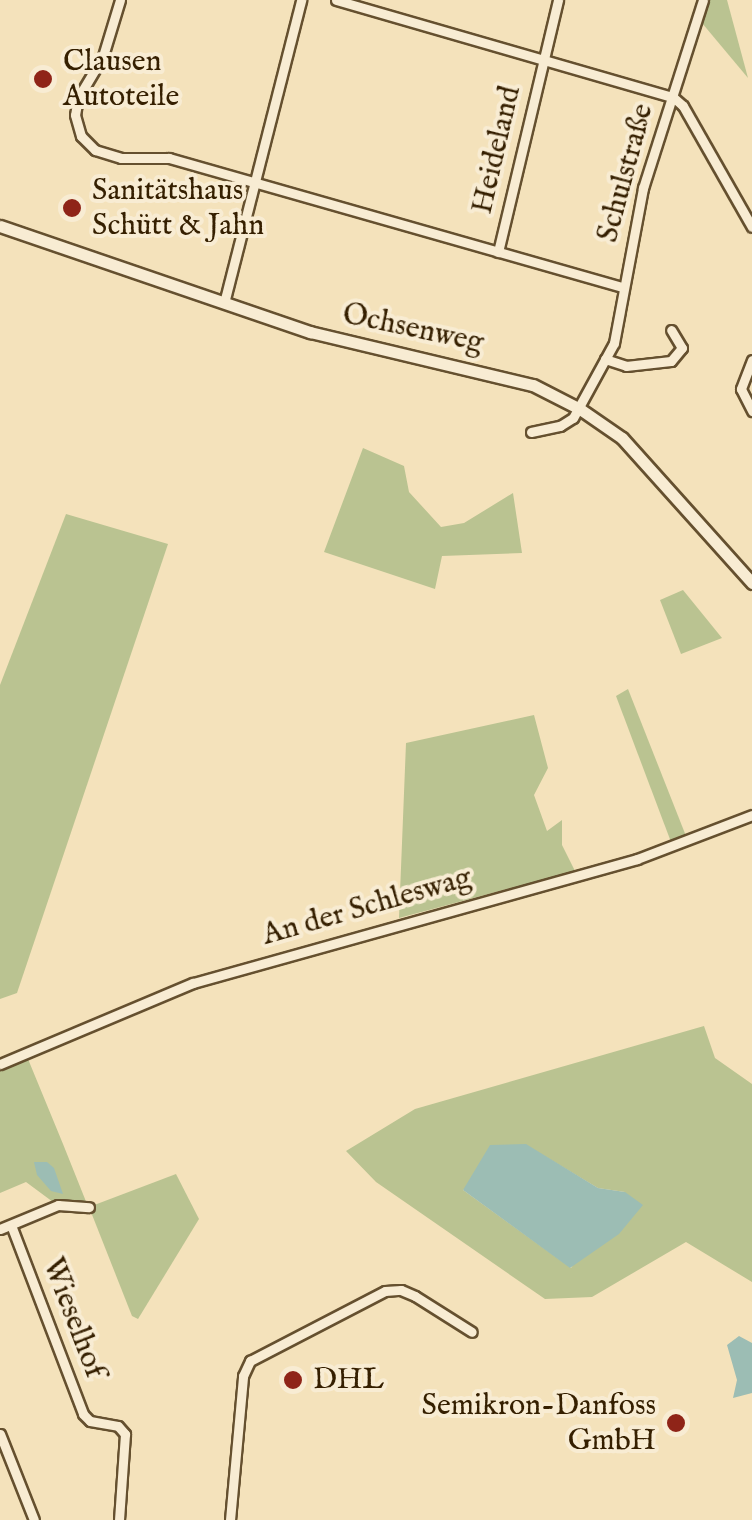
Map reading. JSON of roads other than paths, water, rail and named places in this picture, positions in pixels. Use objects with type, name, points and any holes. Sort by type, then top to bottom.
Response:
[{"type":"main road","name":"Ochsenweg","points":[[0,226],[310,332],[504,375],[580,408],[612,430],[654,468],[752,583]]},
{"type":"street","name":"Heideland","points":[[120,0],[103,56],[78,98],[75,116],[81,136],[105,155],[169,158],[623,287]]},
{"type":"street","points":[[224,302],[301,0]]},
{"type":"street","name":"Heideland","points":[[336,0],[673,96]]},
{"type":"street","points":[[544,59],[558,0]]},
{"type":"street","name":"Schulstraße","points":[[580,408],[617,331],[643,188],[703,0]]},
{"type":"street","name":"Heideland","points":[[498,252],[544,59]]},
{"type":"street","points":[[673,96],[683,106],[752,227]]},
{"type":"street","points":[[605,359],[626,366],[671,361],[682,348],[670,330]]},
{"type":"street","points":[[752,360],[740,389],[752,410]]},
{"type":"street","points":[[530,432],[560,426],[580,408]]},
{"type":"street","name":"An der Schleswag","points":[[0,1064],[193,983],[637,858],[752,815]]},
{"type":"street","name":"Wieselhof","points":[[89,1206],[58,1204],[5,1227],[83,1414],[90,1421],[118,1426],[125,1434],[119,1520]]},
{"type":"street","points":[[230,1520],[243,1376],[250,1361],[385,1291],[401,1290],[415,1296],[472,1332]]},
{"type":"street","points":[[0,1434],[34,1520]]},
{"type":"water","points":[[526,1144],[598,1188],[625,1192],[643,1205],[619,1234],[570,1268],[463,1190],[490,1145]]},
{"type":"water","points":[[34,1162],[47,1162],[54,1168],[63,1194],[51,1191],[37,1175]]},
{"type":"water","points":[[739,1336],[752,1343],[752,1393],[733,1398],[737,1380],[727,1345]]},
{"type":"place","name":"Clausen Autoteile","points":[[43,79]]},
{"type":"place","name":"Sanitätshaus Schütt & Jahn","points":[[72,208]]},
{"type":"place","name":"DHL","points":[[293,1380]]},
{"type":"place","name":"Semikron-Danfoss GmbH","points":[[676,1423]]}]
